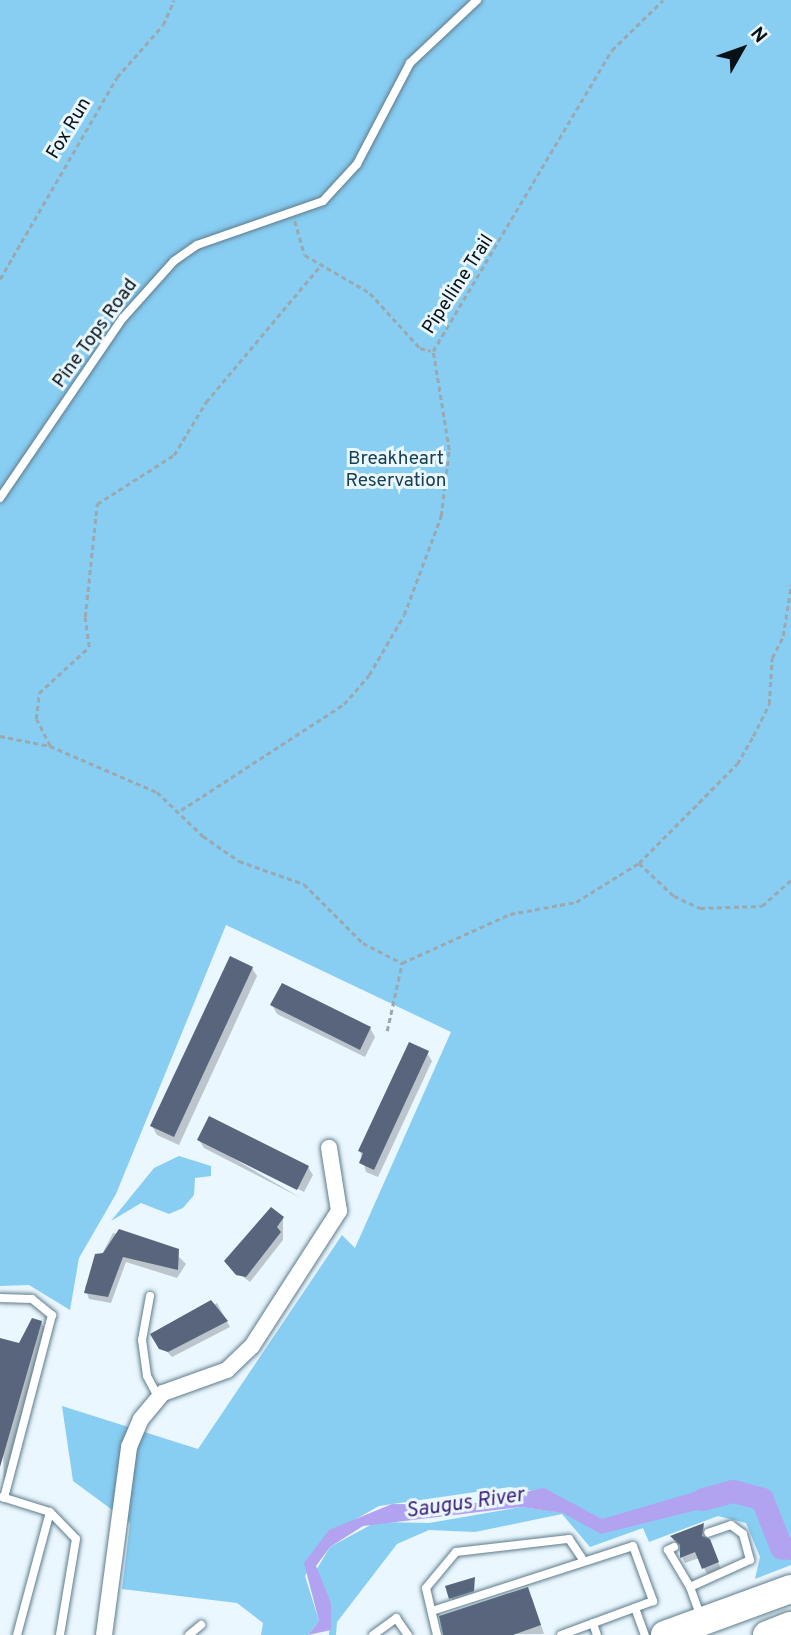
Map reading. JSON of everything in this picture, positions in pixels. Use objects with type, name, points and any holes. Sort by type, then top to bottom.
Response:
[{"type":"highway","points":[[666,1635],[791,1589]]},
{"type":"highway","points":[[767,1635],[791,1626]]},
{"type":"street","points":[[104,1635],[129,1447],[158,1397],[241,1359],[327,1237],[340,1203],[329,1148]]},
{"type":"lane","name":"Pine Tops Road","points":[[0,498],[124,318],[174,261],[197,245],[293,215],[338,187],[376,134],[410,63],[477,0]]},
{"type":"lane","points":[[150,1296],[142,1340],[147,1376],[158,1397]]},
{"type":"lane","points":[[0,1298],[32,1299],[52,1315],[2,1497],[50,1512],[77,1546],[60,1635]]},
{"type":"lane","points":[[18,1635],[50,1512]]},
{"type":"lane","points":[[690,1587],[750,1560],[743,1534],[731,1525],[708,1533]]},
{"type":"lane","points":[[437,1635],[426,1588],[456,1552],[569,1539],[582,1558]]},
{"type":"lane","points":[[432,1611],[582,1558],[633,1546],[653,1601],[561,1635]]},
{"type":"lane","points":[[674,1547],[668,1550],[690,1587],[702,1622]]},
{"type":"lane","points":[[635,1608],[645,1635]]},
{"type":"lane","points":[[373,1635],[396,1618],[408,1635]]},
{"type":"lane","points":[[593,1623],[597,1635]]},
{"type":"lane","points":[[189,1635],[201,1625]]},
{"type":"path","name":"Fox Run","points":[[0,279],[117,77],[163,25],[174,0]]},
{"type":"path","name":"Pipelline Trail","points":[[180,811],[344,704],[404,615],[441,516],[449,450],[433,351],[612,50],[663,0]]},
{"type":"path","points":[[293,215],[306,255],[370,293],[420,348],[433,351]]},
{"type":"path","points":[[50,746],[36,719],[39,693],[89,647],[85,617],[97,504],[174,455],[206,402],[321,264]]},
{"type":"path","points":[[402,963],[510,914],[576,902],[639,863],[737,764],[753,736],[769,704],[772,658],[783,636],[791,585]]},
{"type":"path","points":[[0,736],[50,746],[156,792],[239,861],[304,884],[363,943],[402,963]]},
{"type":"path","points":[[639,863],[674,896],[700,908],[762,906],[791,880]]},
{"type":"path","points":[[387,1031],[402,963]]},
{"type":"green space","name":"Breakheart Reservation","points":[[0,0],[791,0],[791,1565],[755,1579],[760,1557],[746,1523],[718,1516],[649,1542],[643,1528],[590,1547],[562,1514],[475,1532],[429,1530],[397,1544],[337,1622],[336,1635],[329,1635],[331,1603],[315,1572],[330,1547],[376,1522],[429,1523],[521,1507],[559,1512],[544,1493],[510,1487],[379,1506],[331,1533],[305,1576],[319,1621],[308,1635],[261,1635],[263,1623],[237,1603],[122,1589],[130,1523],[73,1481],[62,1406],[198,1449],[342,1235],[355,1248],[451,1032],[226,925],[116,1194],[79,1258],[70,1310],[29,1285],[0,1286]]},
{"type":"green space","points":[[179,1156],[211,1166],[211,1176],[195,1178],[194,1195],[183,1208],[169,1214],[141,1203],[111,1221],[154,1168]]},
{"type":"shaded area","points":[[544,1488],[602,1519],[708,1488],[733,1493],[701,1509],[601,1534],[563,1513],[521,1507],[363,1526],[330,1547],[316,1566],[331,1603],[331,1630],[308,1635],[319,1621],[304,1563],[329,1530],[392,1504],[466,1505]]},
{"type":"building","points":[[230,956],[253,967],[174,1137],[150,1126]]},
{"type":"building","points":[[282,983],[371,1027],[360,1050],[270,1005]]},
{"type":"building","points":[[409,1042],[429,1051],[374,1170],[359,1163],[363,1153],[358,1151]]},
{"type":"building","points":[[209,1116],[309,1166],[297,1190],[197,1140]]},
{"type":"building","points":[[271,1207],[284,1217],[277,1227],[281,1232],[246,1277],[236,1275],[224,1261]]},
{"type":"building","points":[[119,1229],[179,1249],[178,1270],[123,1257],[108,1297],[84,1293],[95,1254],[103,1253]]},
{"type":"building","points":[[211,1300],[228,1321],[168,1352],[159,1349],[150,1334]]},
{"type":"building","points":[[32,1318],[42,1321],[0,1467],[0,1338],[19,1343]]},
{"type":"building","points":[[704,1523],[702,1536],[710,1539],[719,1562],[702,1569],[695,1552],[680,1558],[680,1545],[670,1536]]},
{"type":"building","points":[[475,1577],[474,1591],[449,1599],[445,1586]]},
{"type":"building","points":[[528,1587],[541,1625],[513,1635],[443,1635],[439,1616]]},
{"type":"waterway","name":"Saugus River","points":[[703,1499],[733,1491],[762,1499],[781,1547],[791,1548]]}]
